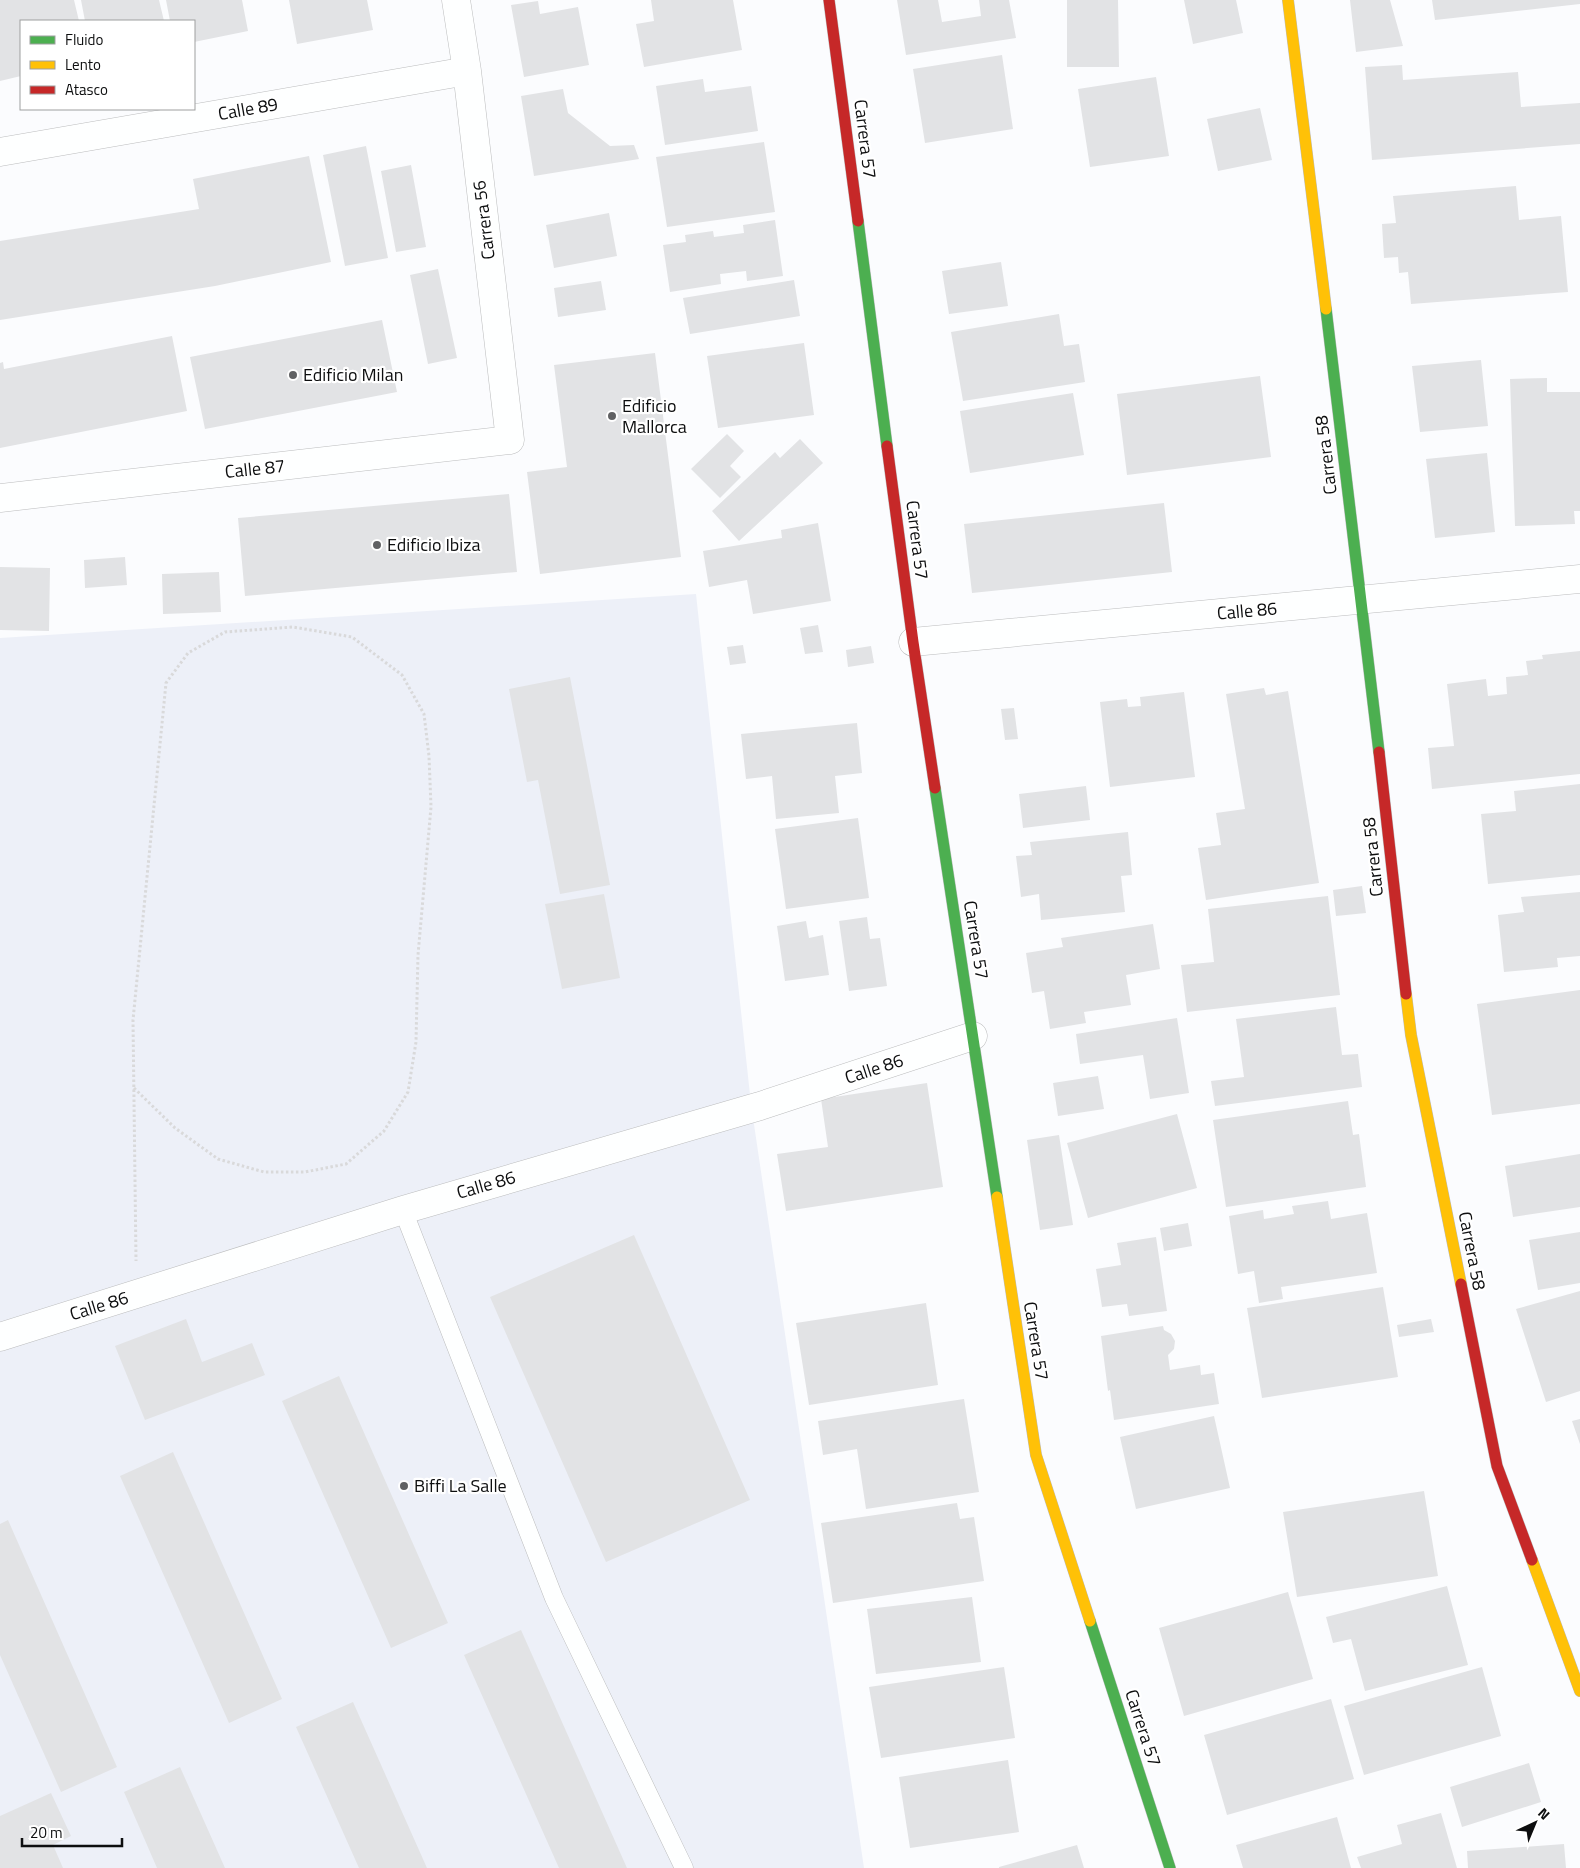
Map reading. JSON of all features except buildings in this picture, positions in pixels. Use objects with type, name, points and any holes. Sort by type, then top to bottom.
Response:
[{"type":"street","name":"Carrera 56","points":[[456,0],[467,71],[510,440]]},
{"type":"street","name":"Carrera 57","points":[[829,0],[913,642],[1036,1455],[1170,1868]]},
{"type":"street","name":"Carrera 58","points":[[1288,0],[1361,600],[1411,1035],[1497,1466],[1580,1691]]},
{"type":"street","name":"Calle 89","points":[[0,152],[467,71]]},
{"type":"street","name":"Calle 87","points":[[0,498],[510,440]]},
{"type":"street","name":"Calle 86","points":[[913,642],[1580,579]]},
{"type":"street","name":"Calle 86","points":[[0,1337],[403,1210],[760,1106],[973,1036]]},
{"type":"lane","points":[[403,1210],[554,1598],[684,1868]]},
{"type":"path","points":[[134,1088],[176,1128],[218,1159],[264,1172],[305,1172],[346,1164],[384,1131],[408,1092],[416,1042],[418,955],[431,807],[429,756],[424,714],[402,675],[352,637],[293,627],[224,632],[188,653],[166,683],[133,1020],[136,1294]]},
{"type":"shaded area","name":"Biffi La Salle","points":[[696,594],[751,1104],[864,1868],[0,1868],[0,638]]},
{"type":"traffic: fast","points":[[858,221],[887,446]]},
{"type":"traffic: fast","points":[[1326,309],[1379,752]]},
{"type":"traffic: fast","points":[[935,788],[997,1197]]},
{"type":"traffic: fast","points":[[1090,1621],[1170,1868]]},
{"type":"traffic: slow","points":[[1288,0],[1326,309]]},
{"type":"traffic: slow","points":[[1406,994],[1411,1035],[1461,1284]]},
{"type":"traffic: slow","points":[[997,1197],[1036,1455],[1090,1621]]},
{"type":"traffic: slow","points":[[1532,1560],[1580,1691]]},
{"type":"traffic: jam","points":[[829,0],[858,221]]},
{"type":"traffic: jam","points":[[887,446],[935,788]]},
{"type":"traffic: jam","points":[[1379,752],[1406,994]]},
{"type":"traffic: jam","points":[[1461,1284],[1497,1466],[1532,1560]]},
{"type":"place","name":"Edificio Milan","points":[[293,375]]},
{"type":"place","name":"Edificio Mallorca","points":[[612,416]]},
{"type":"place","name":"Edificio Ibiza","points":[[377,545]]},
{"type":"place","name":"Biffi La Salle","points":[[404,1486]]}]
